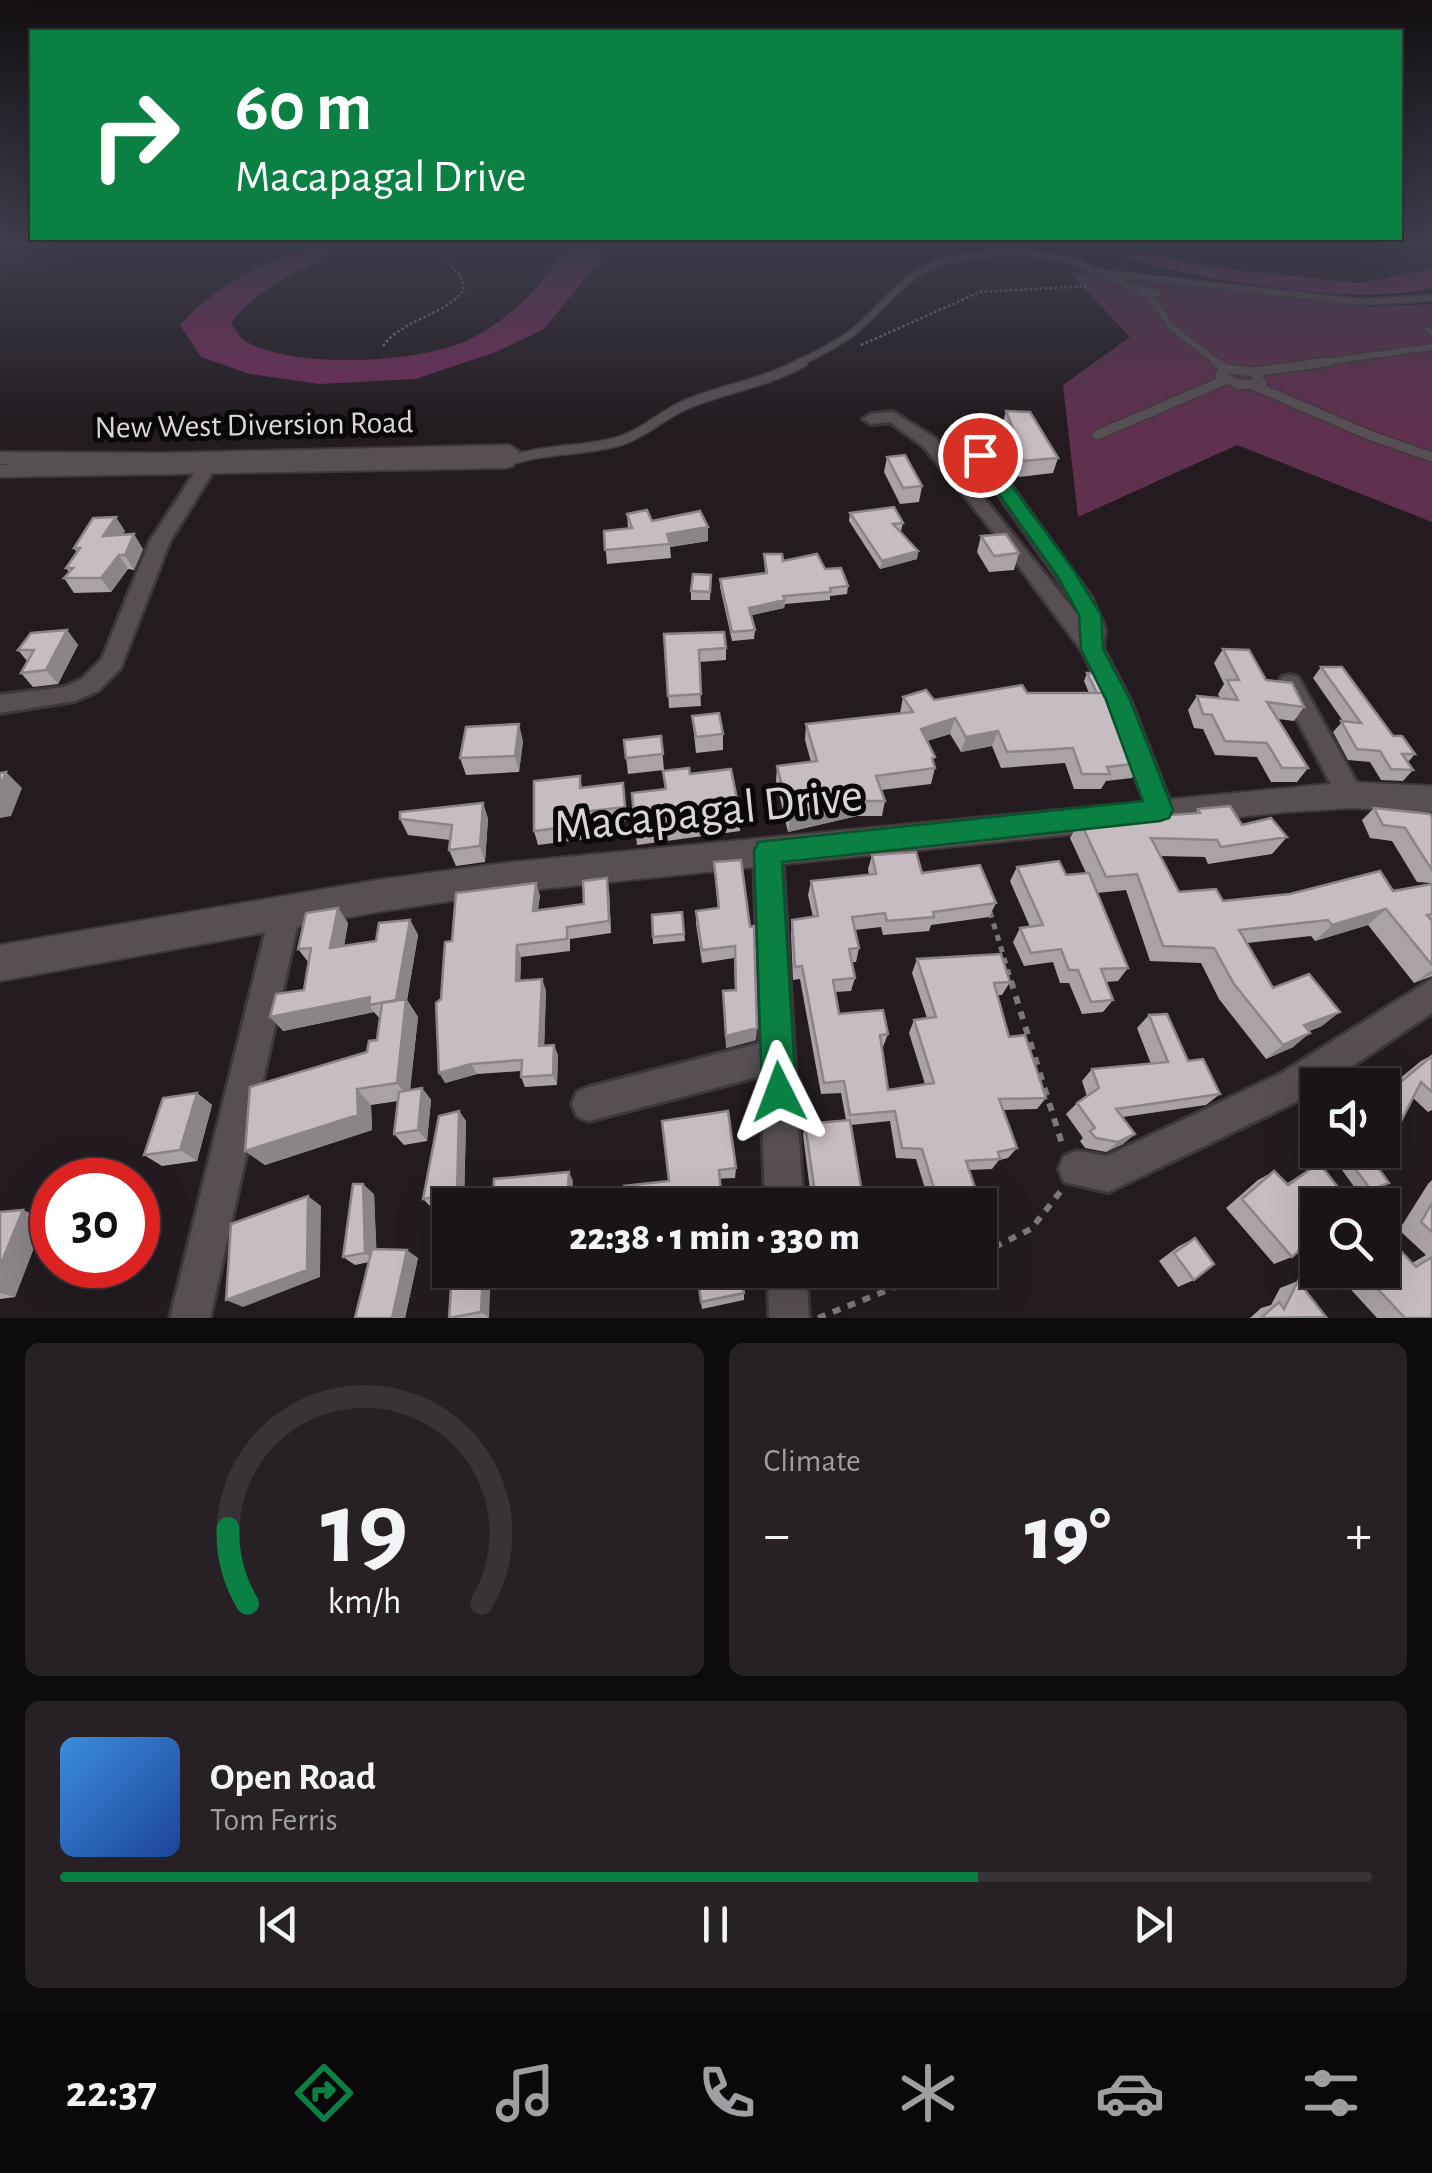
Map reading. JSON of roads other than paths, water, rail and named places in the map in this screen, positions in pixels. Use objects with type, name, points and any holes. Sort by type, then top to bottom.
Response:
[{"type":"street","points":[[871,419],[893,417],[929,442],[996,522],[1092,649],[1118,700],[1160,810]]},
{"type":"street","points":[[980,455],[1081,597],[1094,629],[1092,649]]},
{"type":"street","name":"New West Diversion Road","points":[[0,458],[512,456]]},
{"type":"street","name":"New West Diversion Road","points":[[0,471],[205,470],[512,456]]},
{"type":"street","points":[[0,704],[67,695],[90,685],[112,663],[160,540],[205,470]]},
{"type":"street","points":[[1290,682],[1350,795]]},
{"type":"street","name":"Macapagal Drive","points":[[0,964],[504,878],[1160,810],[1350,795],[1432,799]]},
{"type":"street","points":[[768,851],[783,1188]]},
{"type":"street","points":[[190,1318],[285,913]]},
{"type":"street","points":[[1078,1169],[1108,1174],[1294,1085],[1432,995]]},
{"type":"street","points":[[588,1104],[778,1055]]},
{"type":"street","points":[[788,1288],[790,1318]]},
{"type":"lane","points":[[512,456],[616,442],[646,431],[685,405],[766,380],[824,350],[864,325],[886,303]]},
{"type":"lane","points":[[1155,303],[1170,326],[1226,369],[1252,372],[1432,346]]},
{"type":"lane","points":[[1226,369],[1220,372],[1226,380]]},
{"type":"lane","points":[[1252,372],[1262,380],[1255,386]]},
{"type":"lane","points":[[1097,435],[1226,380],[1255,386],[1369,436],[1432,456]]}]
